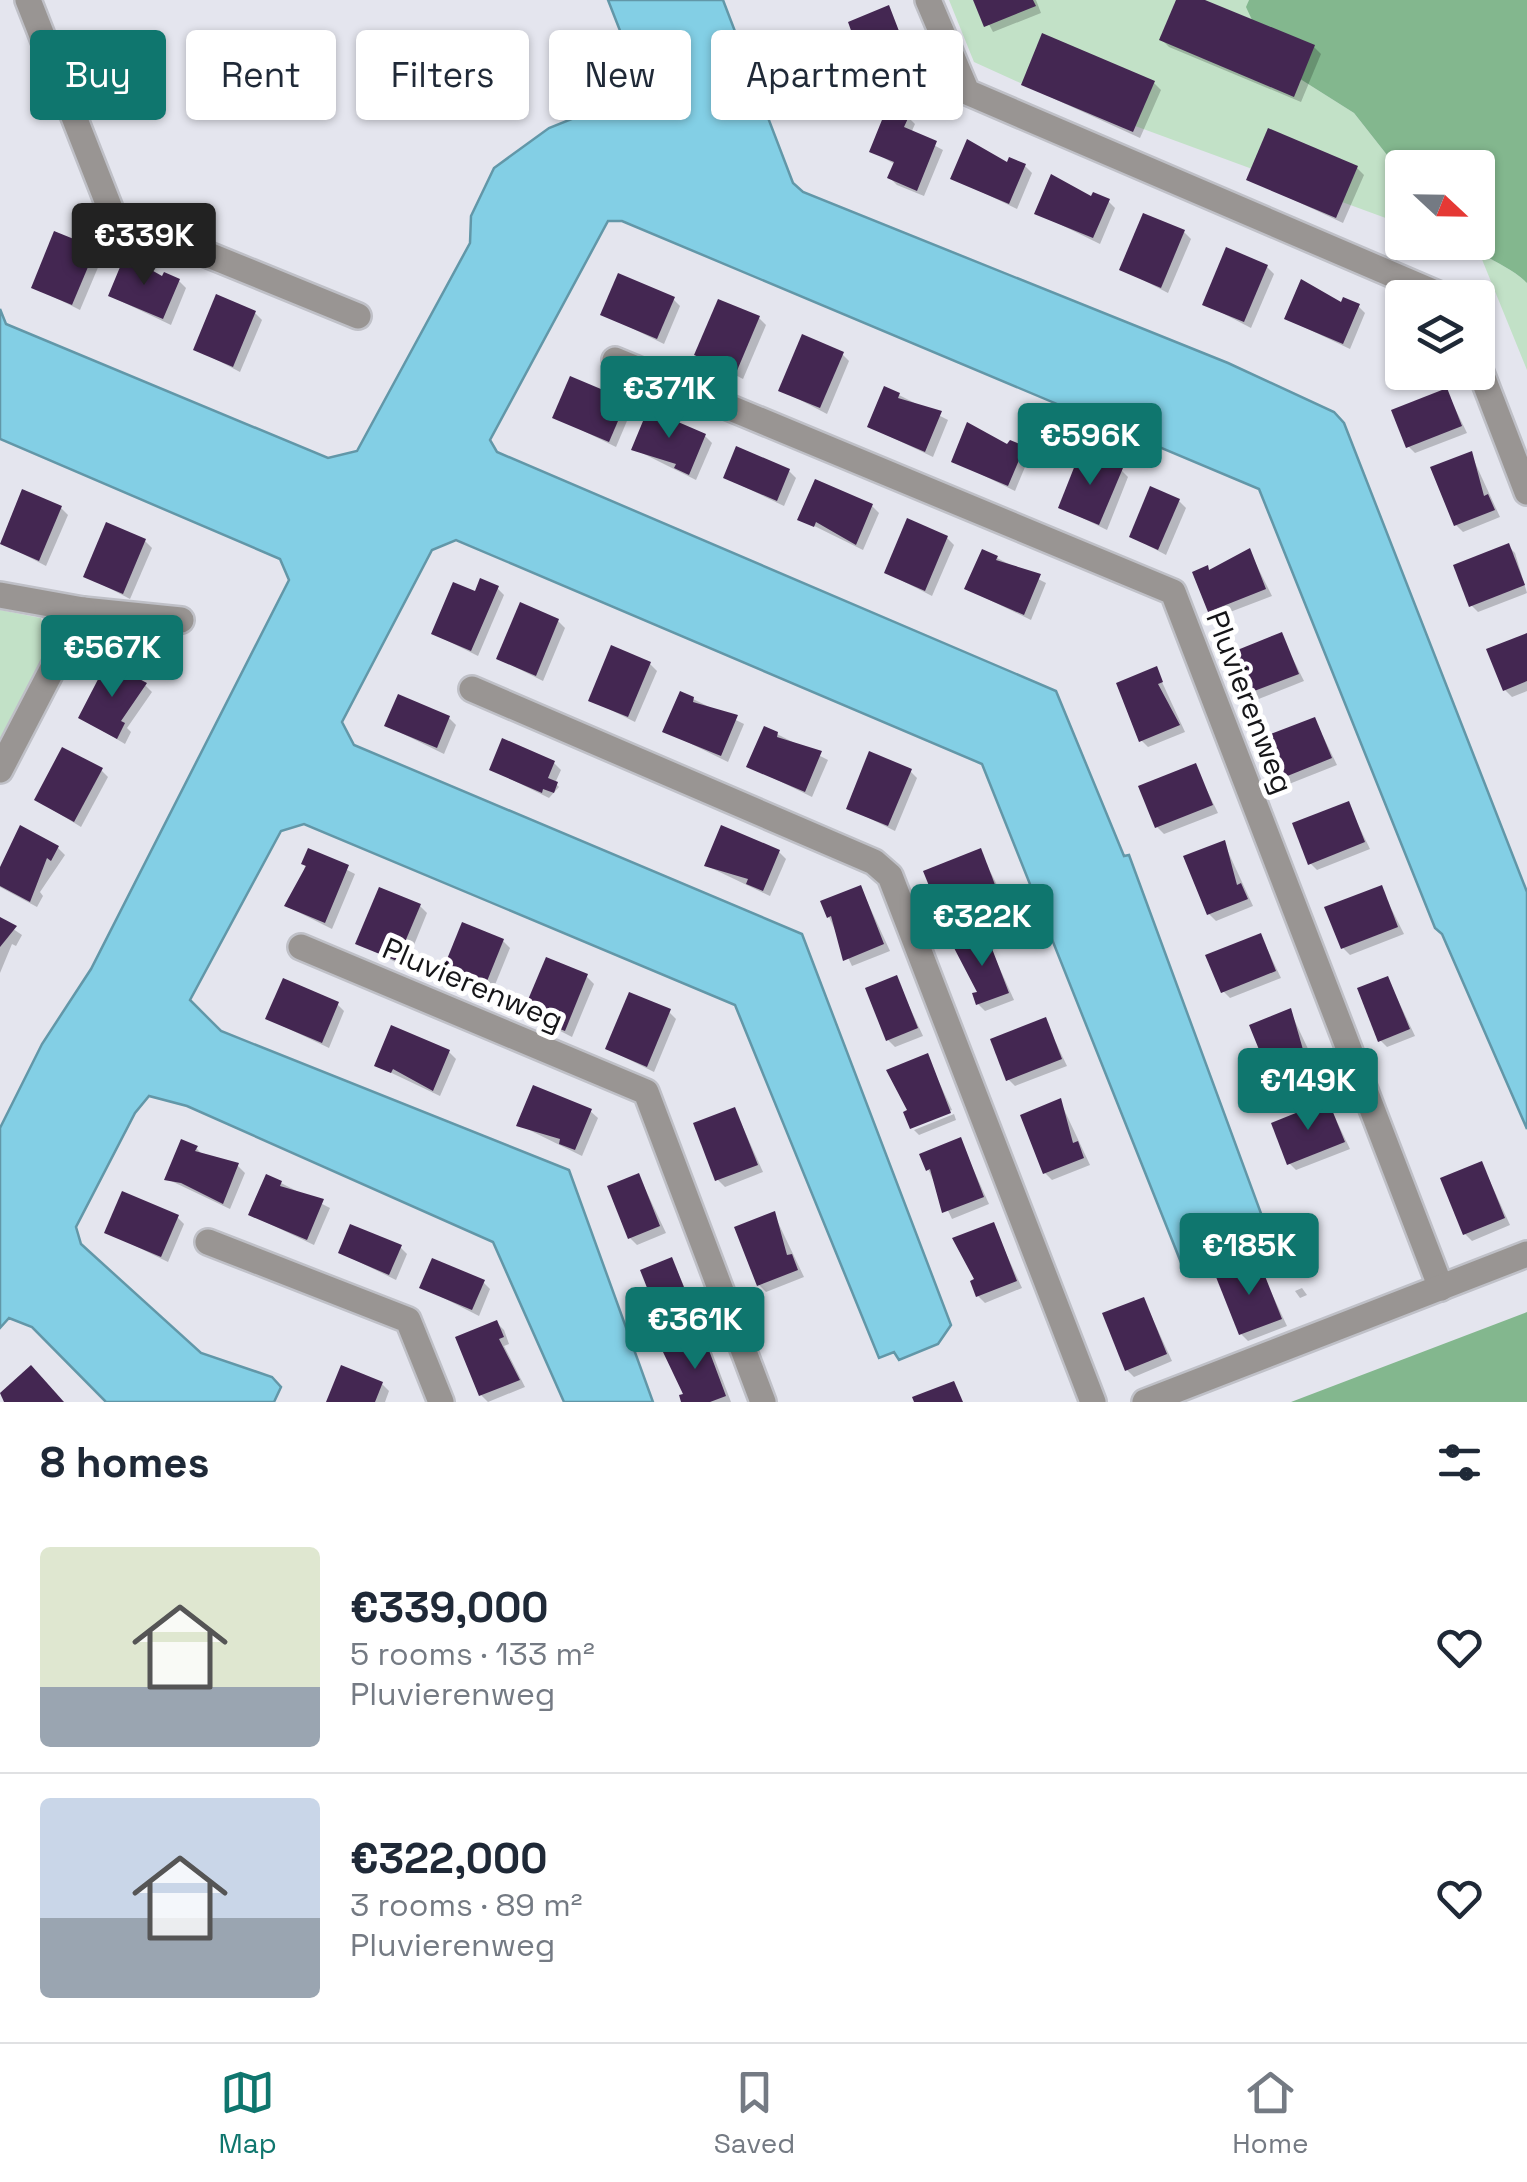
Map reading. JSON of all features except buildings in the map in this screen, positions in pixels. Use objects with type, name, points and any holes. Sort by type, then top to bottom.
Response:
[{"type":"street","points":[[28,0],[114,216],[358,316]]},
{"type":"street","points":[[928,0],[968,92],[1405,280]]},
{"type":"street","name":"Pluvierenweg","points":[[615,360],[828,445],[1173,592],[1441,1288]]},
{"type":"street","points":[[1487,390],[1527,492]]},
{"type":"street","points":[[0,595],[83,610],[181,620]]},
{"type":"street","points":[[0,770],[83,610]]},
{"type":"street","points":[[472,689],[874,862],[890,876],[1093,1402]]},
{"type":"street","name":"Pluvierenweg","points":[[301,947],[646,1092],[764,1402]]},
{"type":"street","points":[[208,1242],[408,1320],[440,1402]]},
{"type":"street","points":[[1145,1402],[1527,1254]]},
{"type":"green space","points":[[949,0],[1249,0],[1247,7],[1297,77],[1354,113],[1385,152],[1385,218],[1029,87],[974,62]]},
{"type":"green space","points":[[1249,0],[1527,0],[1527,283],[1492,260],[1495,150],[1385,152],[1354,113],[1297,77],[1259,35],[1246,7]]},
{"type":"green space","points":[[1482,260],[1492,260],[1527,283],[1527,370],[1495,291],[1495,280],[1490,280]]},
{"type":"green space","points":[[0,610],[41,618],[47,652],[0,739]]},
{"type":"green space","points":[[1527,1312],[1527,1402],[1291,1402]]},
{"type":"water","points":[[608,0],[723,0],[734,30],[711,30],[711,120],[769,120],[793,183],[803,192],[1228,363],[1334,412],[1344,423],[1527,892],[1527,1129],[1442,934],[1435,928],[1259,489],[622,221],[608,221],[490,440],[497,452],[1056,691],[1124,856],[1129,855],[1266,1227],[1182,1265],[982,764],[456,540],[432,550],[342,722],[354,745],[802,934],[951,1325],[938,1344],[899,1360],[894,1352],[879,1358],[735,1005],[304,824],[281,831],[190,1000],[221,1031],[569,1170],[653,1402],[564,1402],[493,1242],[187,1106],[149,1096],[135,1113],[76,1227],[81,1244],[201,1353],[272,1377],[281,1387],[274,1402],[106,1402],[32,1327],[9,1318],[0,1328],[0,1128],[42,1044],[91,969],[289,580],[280,559],[0,439],[0,309],[6,324],[328,458],[357,451],[470,243],[471,216],[494,168],[549,128],[569,120],[691,120],[691,30],[620,30]]}]
